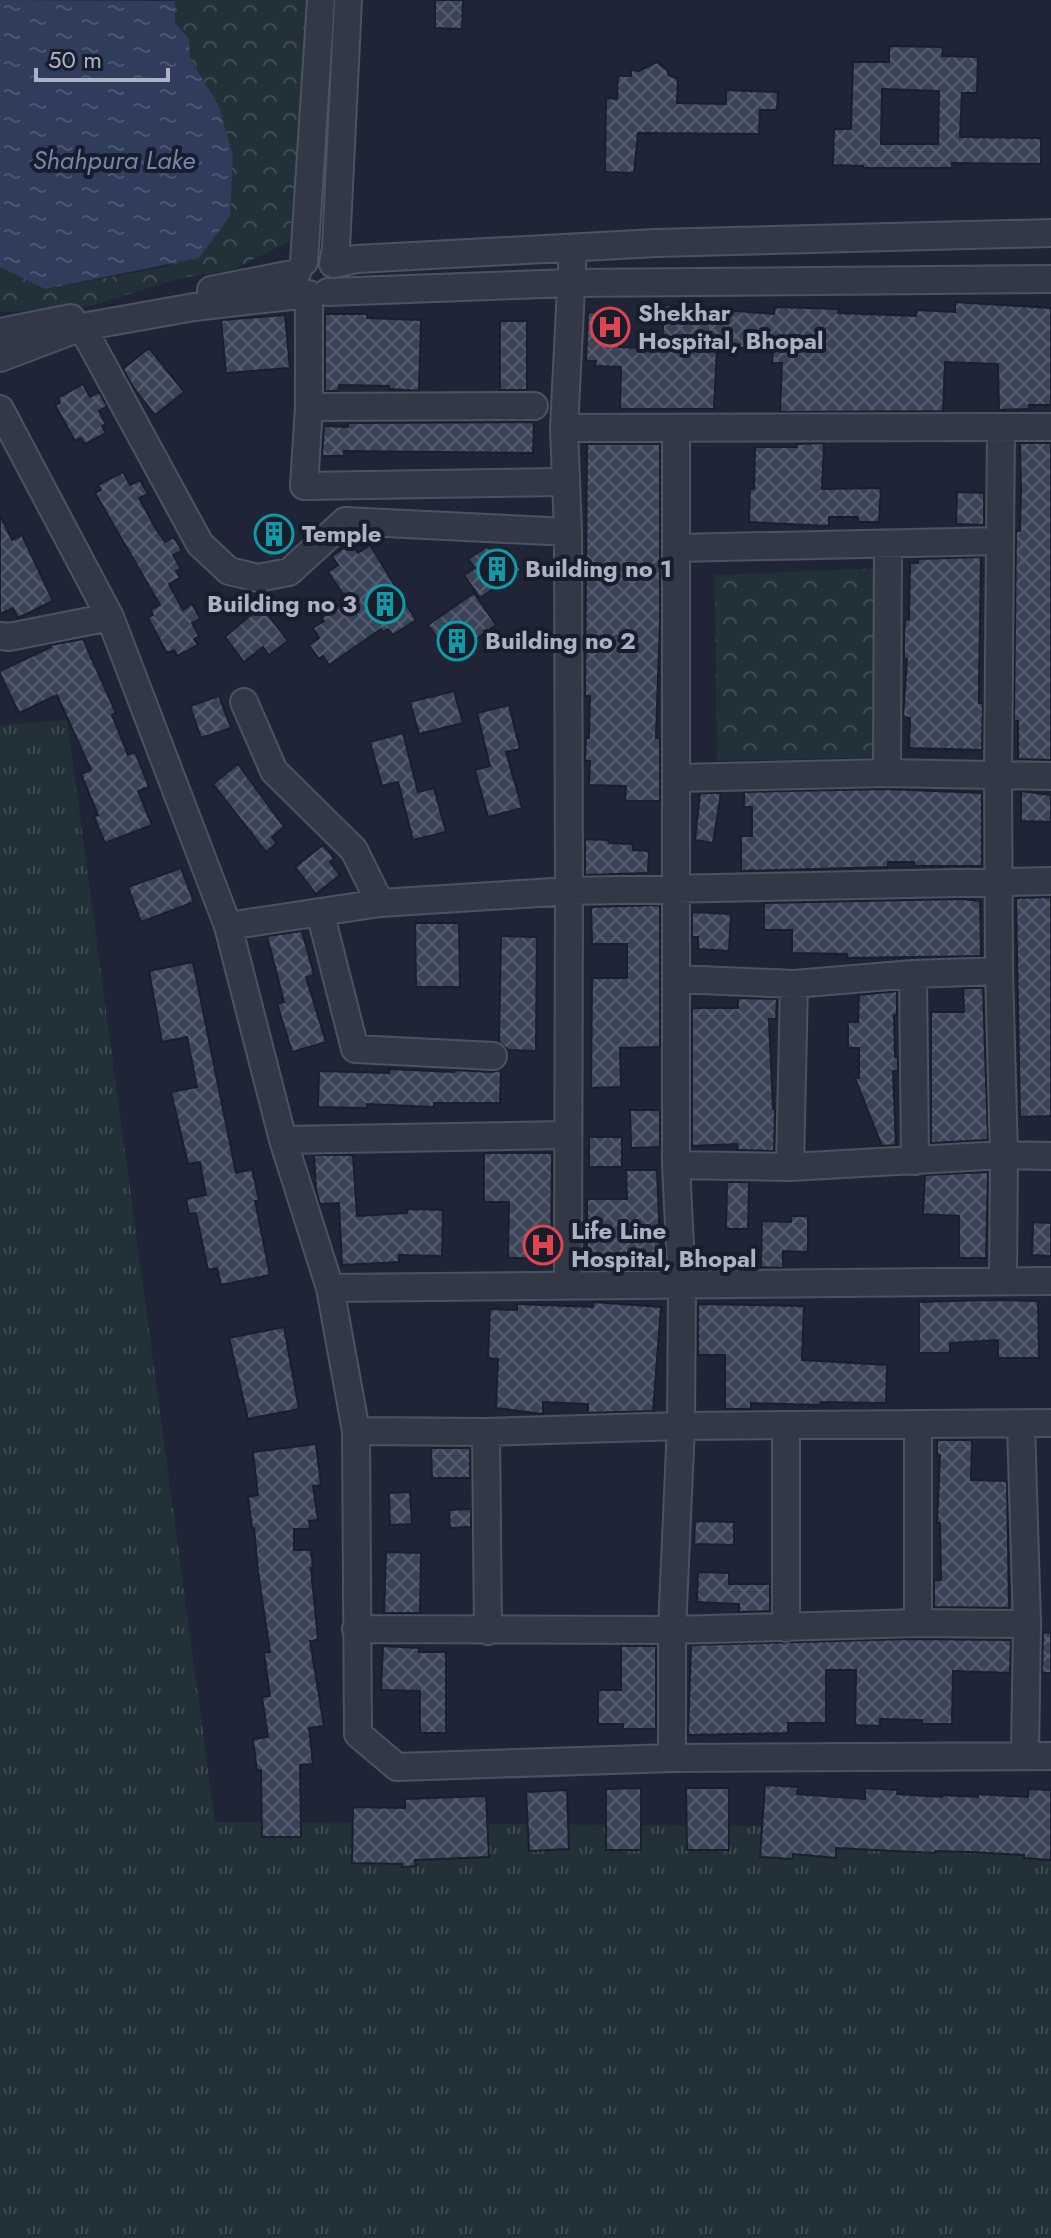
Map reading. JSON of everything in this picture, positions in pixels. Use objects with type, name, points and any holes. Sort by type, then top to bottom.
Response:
[{"type":"street","points":[[321,0],[304,486],[564,482]]},
{"type":"street","points":[[333,264],[348,0]]},
{"type":"street","points":[[310,280],[309,258],[322,257],[333,264],[357,259],[573,248],[1051,233]]},
{"type":"street","points":[[568,1285],[568,532],[564,428],[573,248]]},
{"type":"street","points":[[0,332],[310,280],[570,283],[1051,279]]},
{"type":"street","points":[[0,358],[82,327],[194,307],[310,280]]},
{"type":"street","points":[[82,327],[200,544],[229,571],[258,578],[289,572],[345,521],[568,532]]},
{"type":"street","points":[[309,407],[534,406]]},
{"type":"street","points":[[0,409],[110,617],[228,926],[283,1140],[330,1288],[356,1431],[358,1734],[397,1767],[672,1758],[1038,1756],[1027,1624],[1021,1424]]},
{"type":"street","points":[[564,428],[1051,427]]},
{"type":"street","points":[[672,1758],[672,1630],[681,1426],[682,1286],[676,1165],[676,428]]},
{"type":"street","points":[[1001,428],[998,775],[1003,1281]]},
{"type":"street","points":[[676,548],[1000,541]]},
{"type":"street","points":[[887,773],[888,544]]},
{"type":"street","points":[[0,636],[9,637],[110,617]]},
{"type":"street","points":[[244,702],[274,771],[354,850],[380,903]]},
{"type":"street","points":[[677,778],[887,773],[1051,776]]},
{"type":"street","points":[[228,926],[380,903],[569,891],[1051,881]]},
{"type":"street","points":[[320,912],[355,1049],[493,1056]]},
{"type":"street","points":[[677,979],[794,984],[913,974],[999,971]]},
{"type":"street","points":[[913,974],[915,1161]]},
{"type":"street","points":[[790,1167],[794,984]]},
{"type":"street","points":[[283,1140],[568,1135]]},
{"type":"street","points":[[676,1165],[790,1167],[1004,1155],[1051,1156]]},
{"type":"street","points":[[330,1288],[1051,1281]]},
{"type":"street","points":[[356,1431],[486,1432],[681,1426],[1051,1423]]},
{"type":"street","points":[[918,1424],[918,1623]]},
{"type":"street","points":[[786,1427],[786,1628]]},
{"type":"street","points":[[486,1432],[488,1631]]},
{"type":"street","points":[[356,1629],[672,1630],[918,1623],[1027,1624]]},
{"type":"green space","points":[[170,0],[306,0],[294,239],[232,270],[181,278],[81,309],[0,312],[0,267],[46,289],[170,266],[218,104],[190,59],[189,39],[175,23],[175,1]]},
{"type":"green space","points":[[885,568],[879,757],[717,761],[715,575]]},
{"type":"green space","points":[[67,720],[215,1822],[1051,1828],[1051,2238],[0,2238],[0,725]]},
{"type":"water","name":"Shahpura Lake","points":[[0,0],[175,1],[175,23],[189,39],[190,59],[218,104],[233,156],[230,216],[199,258],[45,289],[0,267]]},
{"type":"building","points":[[435,0],[463,0],[462,29],[435,28]]},
{"type":"building","points":[[889,46],[943,47],[942,56],[978,57],[977,93],[962,93],[960,137],[1041,138],[1041,164],[952,163],[952,168],[833,165],[834,129],[851,129],[853,62],[889,62]],"holes":[[[882,89],[939,91],[938,144],[881,144]]]},
{"type":"building","points":[[657,62],[668,71],[668,75],[678,79],[677,103],[726,104],[726,90],[778,92],[777,110],[760,110],[759,134],[638,133],[634,173],[605,172],[606,98],[617,99],[618,76],[631,76],[631,70],[639,71]]},
{"type":"building","points":[[955,302],[1051,308],[1051,405],[999,410],[998,364],[945,362],[943,411],[780,412],[782,363],[772,363],[773,349],[717,347],[714,409],[620,409],[621,367],[595,366],[596,361],[586,361],[588,312],[620,314],[619,347],[662,349],[664,305],[774,314],[775,307],[916,316],[917,310],[955,312]]},
{"type":"building","points":[[325,314],[367,314],[367,318],[421,320],[419,391],[389,389],[389,386],[339,385],[338,391],[325,391]]},
{"type":"building","points":[[285,315],[290,368],[226,373],[221,320]]},
{"type":"building","points":[[500,321],[527,321],[527,390],[500,390]]},
{"type":"building","points":[[149,348],[184,392],[155,415],[123,369]]},
{"type":"building","points":[[83,384],[90,397],[99,392],[107,406],[99,411],[106,424],[102,426],[106,433],[85,444],[81,438],[75,441],[55,405],[60,403],[58,398]]},
{"type":"building","points":[[534,422],[533,453],[344,451],[344,456],[322,456],[324,426],[348,427],[348,423]]},
{"type":"building","points":[[824,443],[822,489],[881,488],[879,522],[858,522],[858,517],[829,517],[829,526],[749,522],[755,447],[797,447],[797,444]]},
{"type":"building","points":[[1020,443],[1051,443],[1051,760],[1018,759],[1018,721],[1014,721]]},
{"type":"building","points":[[587,444],[660,444],[656,738],[660,738],[660,801],[625,801],[626,786],[589,785],[590,761],[585,761],[590,696],[585,696]]},
{"type":"building","points":[[123,472],[130,485],[140,480],[148,494],[139,498],[156,529],[165,542],[174,537],[182,551],[173,555],[181,569],[176,571],[180,578],[169,584],[183,610],[192,604],[200,618],[192,623],[199,636],[194,639],[198,645],[177,656],[174,650],[167,653],[148,618],[153,615],[150,610],[160,605],[95,493],[101,490],[98,485]]},
{"type":"building","points":[[957,492],[984,493],[984,525],[956,524]]},
{"type":"building","points":[[0,515],[12,540],[22,535],[53,601],[18,618],[13,608],[0,614]]},
{"type":"building","name":"Temple","points":[[290,523],[291,544],[259,546],[258,525]]},
{"type":"building","points":[[351,543],[358,553],[370,545],[416,620],[393,635],[388,629],[383,632],[381,629],[329,665],[323,656],[319,659],[309,645],[319,638],[313,628],[324,621],[321,618],[347,600],[328,572],[338,565],[332,556]]},
{"type":"building","name":"Building no 1","points":[[488,546],[495,556],[506,548],[521,570],[480,598],[464,575],[475,568],[468,559]]},
{"type":"building","points":[[981,557],[979,703],[983,703],[982,750],[909,748],[910,718],[903,717],[907,659],[904,659],[904,639],[905,619],[909,620],[910,563],[918,563],[918,559]]},
{"type":"building","name":"Building no 2","points":[[474,593],[496,625],[451,657],[428,625]]},
{"type":"building","points":[[261,606],[288,641],[269,655],[263,647],[244,662],[225,637]]},
{"type":"building","points":[[83,639],[116,713],[112,715],[128,755],[135,752],[149,787],[138,791],[152,825],[105,843],[94,817],[98,815],[81,774],[91,770],[57,695],[19,713],[0,674],[0,671],[50,645]]},
{"type":"building","points":[[454,691],[463,723],[419,734],[410,702]]},
{"type":"building","points":[[219,696],[231,728],[201,738],[190,706]]},
{"type":"building","points":[[509,705],[520,749],[506,752],[522,808],[488,817],[475,770],[490,766],[477,713]]},
{"type":"building","points":[[403,733],[418,792],[434,788],[446,832],[413,840],[398,782],[382,786],[370,742]]},
{"type":"building","points":[[238,764],[284,827],[272,837],[277,843],[266,852],[213,784]]},
{"type":"building","points":[[887,789],[982,793],[982,866],[914,866],[914,862],[888,862],[888,867],[741,871],[741,836],[752,836],[752,807],[744,807],[744,792]]},
{"type":"building","points":[[1021,791],[1051,795],[1051,822],[1021,821]]},
{"type":"building","points":[[700,793],[721,793],[713,843],[695,840]]},
{"type":"building","points":[[585,839],[633,844],[633,850],[649,851],[648,873],[585,875]]},
{"type":"building","points":[[323,845],[334,858],[330,862],[340,875],[316,894],[295,867]]},
{"type":"building","points":[[181,868],[194,902],[141,922],[128,887]]},
{"type":"building","points":[[1051,897],[1051,1116],[1020,1117],[1016,898]]},
{"type":"building","points":[[980,901],[981,956],[847,958],[847,954],[792,953],[792,930],[764,930],[764,903]]},
{"type":"building","points":[[660,905],[660,1047],[620,1048],[621,1087],[591,1088],[592,978],[627,978],[627,944],[592,944],[591,907]]},
{"type":"building","points":[[692,912],[731,914],[729,951],[698,949],[698,937],[692,937]]},
{"type":"building","points":[[415,923],[459,923],[460,987],[416,987]]},
{"type":"building","points":[[302,931],[314,975],[306,977],[326,1042],[292,1052],[277,1004],[284,1002],[267,936]]},
{"type":"building","points":[[501,936],[537,937],[536,1051],[508,1050],[499,1042]]},
{"type":"building","points":[[193,962],[236,1173],[252,1169],[270,1275],[221,1285],[217,1268],[208,1270],[196,1213],[189,1214],[186,1199],[206,1195],[200,1162],[188,1164],[171,1092],[197,1087],[187,1037],[162,1042],[149,971]]},
{"type":"building","points":[[963,988],[983,988],[988,1140],[931,1143],[931,1012],[964,1012]]},
{"type":"building","points":[[897,991],[897,1015],[894,1015],[898,1071],[893,1071],[896,1145],[882,1146],[855,1078],[859,1078],[859,1048],[848,1048],[848,1022],[858,1022],[859,995]]},
{"type":"building","points":[[738,998],[777,999],[776,1019],[769,1019],[775,1109],[774,1151],[738,1150],[737,1144],[692,1146],[692,1008],[738,1008]]},
{"type":"building","points":[[389,1069],[454,1072],[501,1070],[500,1103],[434,1103],[434,1107],[367,1104],[367,1108],[318,1107],[319,1071],[389,1073]]},
{"type":"building","points":[[630,1110],[660,1110],[660,1147],[631,1148]]},
{"type":"building","points":[[589,1137],[622,1137],[622,1167],[589,1167]]},
{"type":"building","points":[[484,1153],[552,1153],[551,1258],[508,1258],[509,1202],[484,1202]]},
{"type":"building","points":[[314,1155],[353,1155],[357,1216],[407,1213],[407,1209],[443,1210],[442,1256],[399,1255],[399,1262],[342,1265],[339,1203],[320,1204]]},
{"type":"building","points":[[626,1170],[657,1170],[661,1269],[587,1268],[587,1199],[627,1199]]},
{"type":"building","points":[[988,1172],[986,1258],[959,1258],[959,1216],[923,1214],[925,1175]]},
{"type":"building","points":[[727,1182],[749,1182],[748,1229],[726,1229]]},
{"type":"building","points":[[791,1216],[808,1216],[808,1252],[783,1251],[783,1268],[761,1267],[762,1221],[791,1222]]},
{"type":"building","points":[[1033,1222],[1051,1223],[1051,1256],[1032,1255]]},
{"type":"building","points":[[1038,1301],[1039,1358],[998,1358],[998,1340],[950,1343],[950,1353],[919,1353],[919,1302]]},
{"type":"building","points":[[593,1302],[661,1307],[653,1411],[588,1413],[588,1404],[543,1402],[543,1414],[496,1408],[498,1359],[488,1358],[490,1309],[517,1310],[517,1304],[593,1307]]},
{"type":"building","points":[[698,1304],[804,1306],[802,1360],[887,1365],[886,1403],[751,1403],[751,1409],[725,1409],[725,1355],[698,1355]]},
{"type":"building","points":[[284,1327],[299,1409],[248,1419],[229,1338]]},
{"type":"building","points":[[937,1440],[972,1440],[971,1480],[1007,1481],[1009,1608],[934,1607],[934,1580],[941,1580],[940,1523],[937,1523],[940,1455],[937,1455]]},
{"type":"building","points":[[316,1444],[321,1485],[313,1486],[318,1520],[309,1521],[310,1529],[294,1529],[294,1550],[311,1550],[318,1640],[310,1641],[324,1726],[309,1728],[313,1764],[300,1765],[301,1837],[262,1837],[261,1770],[257,1771],[253,1739],[268,1737],[262,1697],[270,1696],[264,1653],[270,1652],[248,1497],[258,1495],[253,1452]]},
{"type":"building","points":[[431,1448],[470,1448],[470,1478],[432,1478]]},
{"type":"building","points":[[410,1492],[412,1524],[390,1525],[389,1493]]},
{"type":"building","points":[[471,1509],[471,1527],[450,1528],[449,1510]]},
{"type":"building","points":[[695,1521],[734,1522],[734,1545],[694,1544]]},
{"type":"building","points":[[386,1552],[421,1553],[420,1613],[384,1613]]},
{"type":"building","points":[[698,1572],[729,1573],[729,1584],[770,1584],[770,1611],[739,1612],[739,1604],[697,1602]]},
{"type":"building","points":[[1043,1632],[1051,1633],[1051,1673],[1042,1673]]},
{"type":"building","points":[[907,1639],[1011,1640],[1010,1673],[953,1671],[952,1724],[880,1719],[880,1726],[855,1725],[856,1670],[826,1670],[826,1723],[788,1723],[788,1733],[688,1735],[691,1645]]},
{"type":"building","points":[[383,1646],[419,1648],[419,1652],[446,1652],[446,1733],[420,1733],[420,1691],[381,1690]]},
{"type":"building","points":[[621,1646],[656,1646],[656,1729],[623,1729],[623,1724],[598,1724],[598,1690],[621,1690]]},
{"type":"building","points":[[765,1785],[798,1787],[797,1794],[865,1799],[865,1788],[942,1797],[978,1797],[978,1794],[1028,1797],[1028,1789],[1051,1790],[1051,1860],[1024,1858],[1024,1855],[836,1848],[836,1858],[793,1854],[793,1859],[760,1857]]},
{"type":"building","points":[[641,1788],[641,1850],[606,1850],[606,1789]]},
{"type":"building","points":[[686,1788],[729,1788],[729,1850],[687,1850]]},
{"type":"building","points":[[567,1790],[569,1849],[529,1851],[526,1792]]},
{"type":"building","points":[[486,1796],[489,1857],[415,1860],[416,1866],[402,1867],[402,1864],[352,1863],[353,1807],[405,1808],[405,1799]]},
{"type":"place","name":"Shekhar Hospital, Bhopal","points":[[610,327]]},
{"type":"place","name":"Temple","points":[[274,534]]},
{"type":"place","name":"Building no 1","points":[[497,569]]},
{"type":"place","name":"Building no 3","points":[[385,604]]},
{"type":"place","name":"Building no 2","points":[[457,641]]},
{"type":"place","name":"Life Line Hospital, Bhopal","points":[[543,1245]]}]
